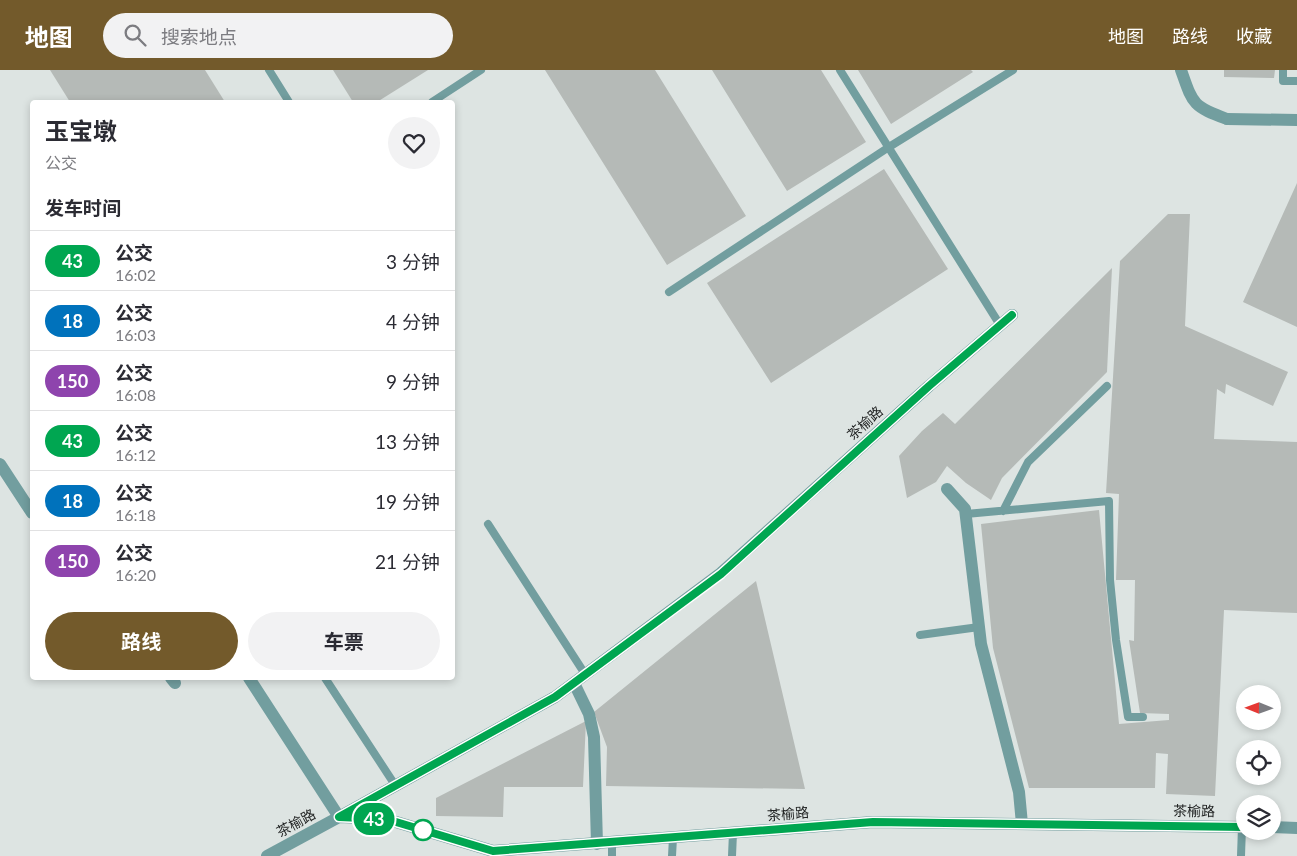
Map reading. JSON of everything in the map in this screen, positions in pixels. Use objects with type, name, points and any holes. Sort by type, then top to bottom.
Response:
[{"type":"street","points":[[1181,70],[1191,99],[1203,110],[1226,119],[1297,120]]},
{"type":"street","name":"茶榆路","points":[[267,856],[555,697],[721,574],[929,386],[1012,315]]},
{"type":"street","points":[[0,464],[30,510]]},
{"type":"street","points":[[947,489],[965,509],[981,644],[1019,792],[1022,824]]},
{"type":"street","points":[[250,680],[339,817]]},
{"type":"street","points":[[574,683],[589,714],[594,737],[597,844]]},
{"type":"street","name":"茶榆路","points":[[339,817],[386,819],[493,851],[552,852],[597,844],[873,822],[1236,827]]},
{"type":"street","points":[[1281,827],[1297,828]]},
{"type":"lane","points":[[269,70],[288,100]]},
{"type":"lane","points":[[435,100],[481,70]]},
{"type":"lane","points":[[840,70],[1000,325]]},
{"type":"lane","points":[[670,292],[889,147],[1013,70]]},
{"type":"lane","points":[[1283,70],[1283,81],[1297,81]]},
{"type":"lane","points":[[1002,511],[1028,462],[1107,386]]},
{"type":"lane","points":[[966,514],[1109,501],[1110,580],[1116,640],[1128,717],[1143,717]]},
{"type":"lane","points":[[488,524],[585,674]]},
{"type":"lane","points":[[920,635],[979,627]]},
{"type":"lane","points":[[326,680],[395,785]]},
{"type":"lane","points":[[732,856],[733,833]]},
{"type":"lane","points":[[672,838],[672,856]]},
{"type":"lane","points":[[1241,856],[1243,840]]},
{"type":"lane","points":[[612,843],[612,856]]},
{"type":"building","points":[[50,70],[205,70],[224,100],[69,100]]},
{"type":"building","points":[[333,70],[428,70],[380,100],[352,100]]},
{"type":"building","points":[[545,70],[655,70],[746,216],[667,265]]},
{"type":"building","points":[[712,70],[821,70],[866,142],[787,191]]},
{"type":"building","points":[[858,70],[971,70],[973,72],[891,124]]},
{"type":"building","points":[[1224,70],[1275,70],[1274,78],[1224,77]]},
{"type":"building","points":[[884,169],[948,269],[771,383],[707,283]]},
{"type":"building","points":[[1297,183],[1297,327],[1243,302]]},
{"type":"building","points":[[1168,214],[1190,214],[1185,326],[1288,372],[1273,406],[1226,384],[1225,394],[1217,389],[1214,439],[1297,442],[1297,613],[1224,610],[1215,796],[1166,794],[1168,754],[1156,753],[1155,788],[1029,788],[993,648],[981,524],[1099,510],[1119,724],[1169,720],[1169,714],[1140,713],[1129,640],[1134,641],[1135,580],[1116,580],[1119,494],[1106,493],[1120,261]]},
{"type":"building","points":[[1112,268],[1107,372],[1002,478],[991,500],[966,483],[947,466],[936,482],[907,498],[899,456],[922,431],[943,413],[955,424]]},
{"type":"building","points":[[756,581],[805,789],[606,786],[607,747],[594,712]]},
{"type":"building","points":[[586,721],[583,787],[504,787],[503,817],[436,816],[436,798]]},
{"type":"bus line","name":"43","points":[[1012,315],[929,386],[721,574],[555,697],[339,817],[386,819],[493,851],[873,822],[1236,827]]}]
